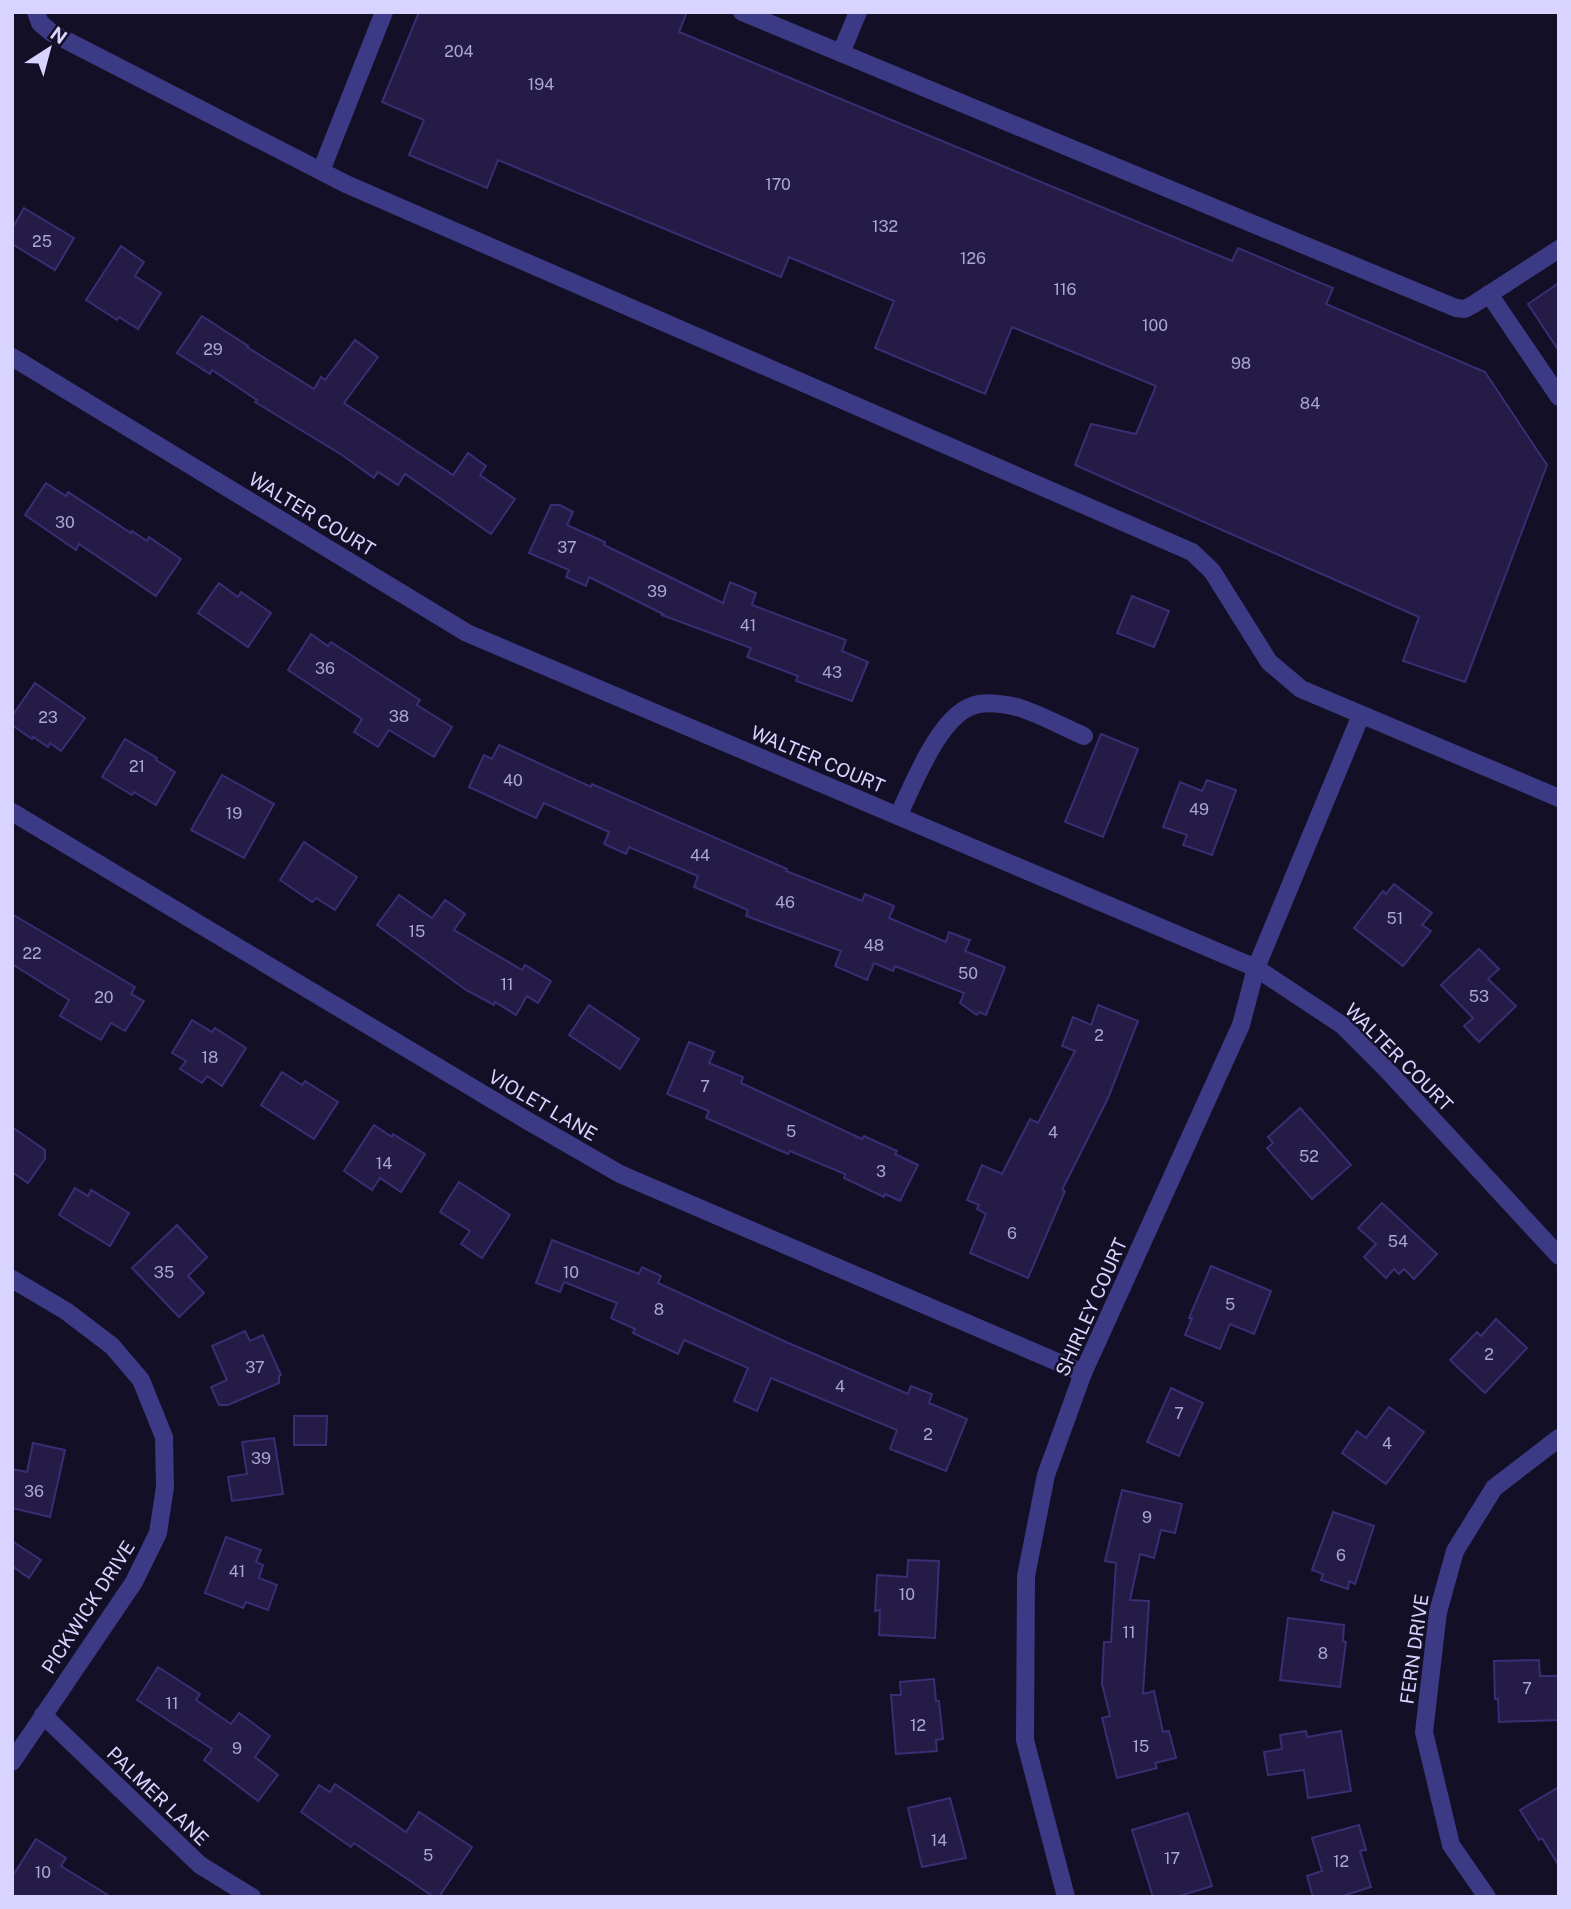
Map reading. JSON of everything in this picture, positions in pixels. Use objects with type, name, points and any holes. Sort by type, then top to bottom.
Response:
[{"type":"street","points":[[36,12],[40,23],[52,33],[359,190],[1192,552],[1212,570],[1269,662],[1301,689],[1559,799]]},
{"type":"street","points":[[321,171],[384,12]]},
{"type":"street","points":[[742,12],[1456,309],[1465,309],[1559,249]]},
{"type":"street","points":[[841,53],[858,12]]},
{"type":"street","points":[[1489,294],[1559,397]]},
{"type":"street","name":"WALTER COURT","points":[[12,357],[467,633],[1256,968],[1342,1025],[1558,1255]]},
{"type":"street","points":[[898,816],[951,718],[972,706],[992,704],[1019,708],[1084,736]]},
{"type":"street","name":"SHIRLEY COURT","points":[[1062,1895],[1026,1740],[1026,1576],[1046,1475],[1083,1373],[1241,1025],[1256,968],[1362,715]]},
{"type":"street","name":"VIOLET LANE","points":[[12,812],[620,1174],[1083,1373]]},
{"type":"street","name":"PICKWICK DRIVE","points":[[12,1279],[66,1311],[112,1346],[141,1380],[164,1437],[165,1487],[158,1534],[134,1582],[12,1762]]},
{"type":"street","name":"FERN DRIVE","points":[[1487,1897],[1451,1845],[1424,1732],[1438,1612],[1455,1551],[1493,1488],[1559,1438]]},
{"type":"street","name":"PALMER LANE","points":[[43,1715],[200,1865],[252,1897]]},
{"type":"building","points":[[419,12],[687,12],[679,32],[1232,261],[1238,248],[1333,288],[1326,304],[1485,372],[1547,465],[1465,682],[1403,661],[1419,617],[1075,465],[1091,424],[1136,434],[1156,386],[1012,327],[985,394],[875,348],[894,301],[789,257],[781,277],[498,160],[487,188],[409,155],[424,120],[382,102]]},
{"type":"building","points":[[24,208],[74,238],[55,270],[12,244],[12,229]]},
{"type":"building","points":[[121,246],[144,262],[135,276],[161,293],[138,329],[119,317],[117,320],[86,300]]},
{"type":"building","points":[[1559,283],[1559,351],[1528,304]]},
{"type":"building","points":[[202,316],[314,389],[321,377],[325,380],[355,340],[378,357],[344,403],[453,475],[468,453],[486,466],[480,475],[515,499],[491,534],[405,474],[398,485],[378,472],[374,478],[342,455],[255,402],[257,400],[212,370],[210,374],[177,353]]},
{"type":"building","points":[[46,483],[66,496],[68,492],[131,533],[132,531],[147,541],[149,537],[181,559],[156,596],[79,544],[76,550],[25,515]]},
{"type":"building","points":[[551,505],[560,505],[573,512],[567,525],[723,603],[730,582],[756,593],[752,605],[846,640],[842,651],[868,662],[852,701],[796,681],[798,676],[747,657],[751,648],[662,615],[589,577],[586,586],[566,577],[569,570],[529,553]]},
{"type":"building","points":[[219,583],[238,597],[241,592],[271,613],[248,647],[198,613]]},
{"type":"building","points":[[1132,596],[1169,611],[1154,647],[1117,633]]},
{"type":"building","points":[[311,634],[328,646],[331,642],[420,700],[417,705],[452,727],[434,757],[389,730],[378,747],[354,732],[362,719],[288,670]]},
{"type":"building","points":[[35,683],[85,718],[61,751],[50,743],[48,747],[33,737],[32,739],[12,725],[12,716]]},
{"type":"building","points":[[1101,734],[1138,749],[1103,837],[1065,822]]},
{"type":"building","points":[[125,739],[175,772],[156,805],[134,792],[132,795],[102,777]]},
{"type":"building","points":[[499,745],[591,787],[592,784],[787,869],[786,871],[862,901],[865,894],[894,906],[889,918],[946,942],[949,932],[970,940],[965,951],[1005,967],[986,1015],[979,1012],[977,1015],[960,1003],[964,993],[895,966],[893,971],[874,963],[867,980],[835,966],[841,951],[746,916],[748,910],[694,887],[698,876],[629,847],[626,854],[604,844],[609,832],[544,803],[536,818],[469,787],[484,755],[492,759]]},
{"type":"building","points":[[222,775],[274,804],[244,858],[191,830]]},
{"type":"building","points":[[1207,780],[1236,790],[1212,855],[1183,845],[1187,835],[1163,827],[1180,782],[1202,791]]},
{"type":"building","points":[[304,842],[357,877],[335,910],[316,898],[312,902],[280,880]]},
{"type":"building","points":[[1394,884],[1432,913],[1422,925],[1431,931],[1403,966],[1354,928],[1383,891],[1386,894]]},
{"type":"building","points":[[399,895],[432,918],[445,900],[465,914],[454,930],[522,970],[525,965],[551,981],[538,1003],[527,996],[516,1015],[495,1002],[494,1005],[466,990],[377,925]]},
{"type":"building","points":[[12,914],[135,987],[131,994],[144,1001],[125,1031],[111,1023],[101,1040],[60,1016],[69,1000],[12,964]]},
{"type":"building","points":[[1479,949],[1499,969],[1488,979],[1516,1006],[1479,1042],[1464,1026],[1473,1018],[1441,985]]},
{"type":"building","points":[[589,1005],[639,1039],[620,1069],[569,1035]]},
{"type":"building","points":[[1098,1005],[1138,1021],[1108,1098],[1062,1190],[1065,1191],[1028,1278],[970,1253],[986,1214],[977,1209],[979,1205],[967,1200],[982,1165],[1002,1174],[1030,1119],[1038,1123],[1075,1051],[1062,1046],[1073,1017],[1091,1025]]},
{"type":"building","points":[[192,1020],[212,1032],[215,1028],[246,1048],[222,1086],[207,1076],[202,1083],[180,1069],[186,1061],[172,1053]]},
{"type":"building","points":[[689,1042],[714,1052],[709,1063],[743,1077],[741,1083],[862,1139],[864,1136],[897,1151],[895,1154],[918,1165],[900,1201],[885,1194],[884,1197],[844,1178],[845,1174],[790,1151],[788,1154],[706,1118],[709,1111],[667,1094]]},
{"type":"building","points":[[282,1072],[302,1085],[305,1081],[338,1102],[314,1139],[261,1105]]},
{"type":"building","points":[[1300,1108],[1351,1165],[1312,1199],[1267,1148],[1273,1143],[1268,1137]]},
{"type":"building","points":[[374,1125],[425,1154],[401,1192],[380,1178],[372,1190],[344,1171]]},
{"type":"building","points":[[12,1127],[45,1150],[45,1159],[28,1183],[12,1172]]},
{"type":"building","points":[[459,1182],[510,1215],[482,1258],[461,1244],[470,1231],[440,1212]]},
{"type":"building","points":[[75,1188],[88,1196],[91,1190],[129,1213],[110,1246],[59,1215]]},
{"type":"building","points":[[1382,1203],[1437,1254],[1414,1279],[1404,1269],[1399,1274],[1394,1269],[1386,1278],[1364,1257],[1376,1244],[1358,1228]]},
{"type":"building","points":[[177,1225],[207,1257],[188,1276],[204,1293],[179,1317],[132,1268]]},
{"type":"building","points":[[552,1240],[639,1274],[642,1267],[661,1276],[658,1283],[908,1394],[911,1386],[932,1394],[929,1403],[967,1419],[946,1471],[890,1449],[897,1430],[771,1378],[757,1411],[734,1401],[748,1368],[684,1340],[678,1354],[633,1333],[635,1329],[611,1318],[617,1303],[564,1282],[560,1292],[536,1283]]},
{"type":"building","points":[[1211,1266],[1271,1291],[1254,1334],[1230,1324],[1220,1349],[1185,1335],[1192,1318],[1189,1318]]},
{"type":"building","points":[[1496,1319],[1527,1348],[1485,1393],[1450,1360],[1477,1332],[1481,1336]]},
{"type":"building","points":[[245,1331],[250,1341],[263,1335],[281,1375],[279,1383],[228,1405],[219,1405],[211,1387],[227,1380],[212,1346]]},
{"type":"building","points":[[1171,1388],[1203,1403],[1179,1456],[1147,1442]]},
{"type":"building","points":[[1389,1407],[1424,1432],[1386,1484],[1342,1453],[1357,1431],[1366,1438]]},
{"type":"building","points":[[294,1416],[327,1416],[326,1445],[294,1445]]},
{"type":"building","points":[[274,1438],[283,1494],[232,1501],[228,1477],[247,1474],[242,1442]]},
{"type":"building","points":[[33,1443],[65,1450],[50,1517],[12,1508],[12,1469],[27,1472]]},
{"type":"building","points":[[1122,1490],[1182,1504],[1175,1533],[1161,1530],[1154,1558],[1140,1554],[1130,1600],[1149,1601],[1143,1694],[1154,1691],[1163,1732],[1169,1731],[1176,1758],[1155,1763],[1157,1768],[1117,1778],[1102,1718],[1110,1716],[1102,1684],[1104,1642],[1111,1642],[1116,1563],[1105,1561]]},
{"type":"building","points":[[1333,1512],[1374,1526],[1355,1584],[1349,1581],[1348,1589],[1321,1580],[1323,1574],[1312,1570]]},
{"type":"building","points":[[226,1537],[261,1550],[256,1562],[263,1565],[259,1578],[277,1585],[268,1610],[246,1602],[243,1608],[205,1593]]},
{"type":"building","points":[[12,1541],[41,1560],[29,1578],[12,1566]]},
{"type":"building","points":[[908,1560],[939,1561],[935,1638],[879,1635],[880,1610],[875,1611],[877,1575],[907,1577]]},
{"type":"building","points":[[1288,1618],[1344,1625],[1343,1641],[1346,1642],[1340,1687],[1280,1680]]},
{"type":"building","points":[[1539,1660],[1540,1676],[1559,1676],[1559,1720],[1499,1722],[1498,1699],[1495,1699],[1494,1661]]},
{"type":"building","points":[[158,1667],[200,1694],[196,1700],[231,1724],[239,1713],[270,1736],[255,1757],[278,1775],[258,1801],[204,1760],[212,1749],[137,1700]]},
{"type":"building","points":[[934,1679],[943,1739],[936,1740],[937,1751],[896,1754],[891,1695],[901,1695],[900,1682]]},
{"type":"building","points":[[1306,1731],[1307,1737],[1341,1731],[1351,1791],[1308,1798],[1304,1770],[1268,1775],[1264,1752],[1282,1749],[1280,1735]]},
{"type":"building","points":[[335,1784],[406,1832],[419,1812],[472,1847],[439,1897],[434,1897],[354,1843],[351,1847],[301,1812],[319,1785],[330,1792]]},
{"type":"building","points":[[1559,1787],[1559,1866],[1520,1810]]},
{"type":"building","points":[[950,1798],[966,1858],[922,1867],[908,1808]]},
{"type":"building","points":[[1188,1813],[1212,1886],[1176,1897],[1153,1897],[1132,1830]]},
{"type":"building","points":[[1359,1825],[1366,1850],[1360,1851],[1371,1887],[1339,1897],[1313,1897],[1307,1876],[1322,1871],[1312,1838]]},
{"type":"building","points":[[36,1839],[66,1858],[61,1866],[111,1897],[12,1897],[12,1877]]}]
